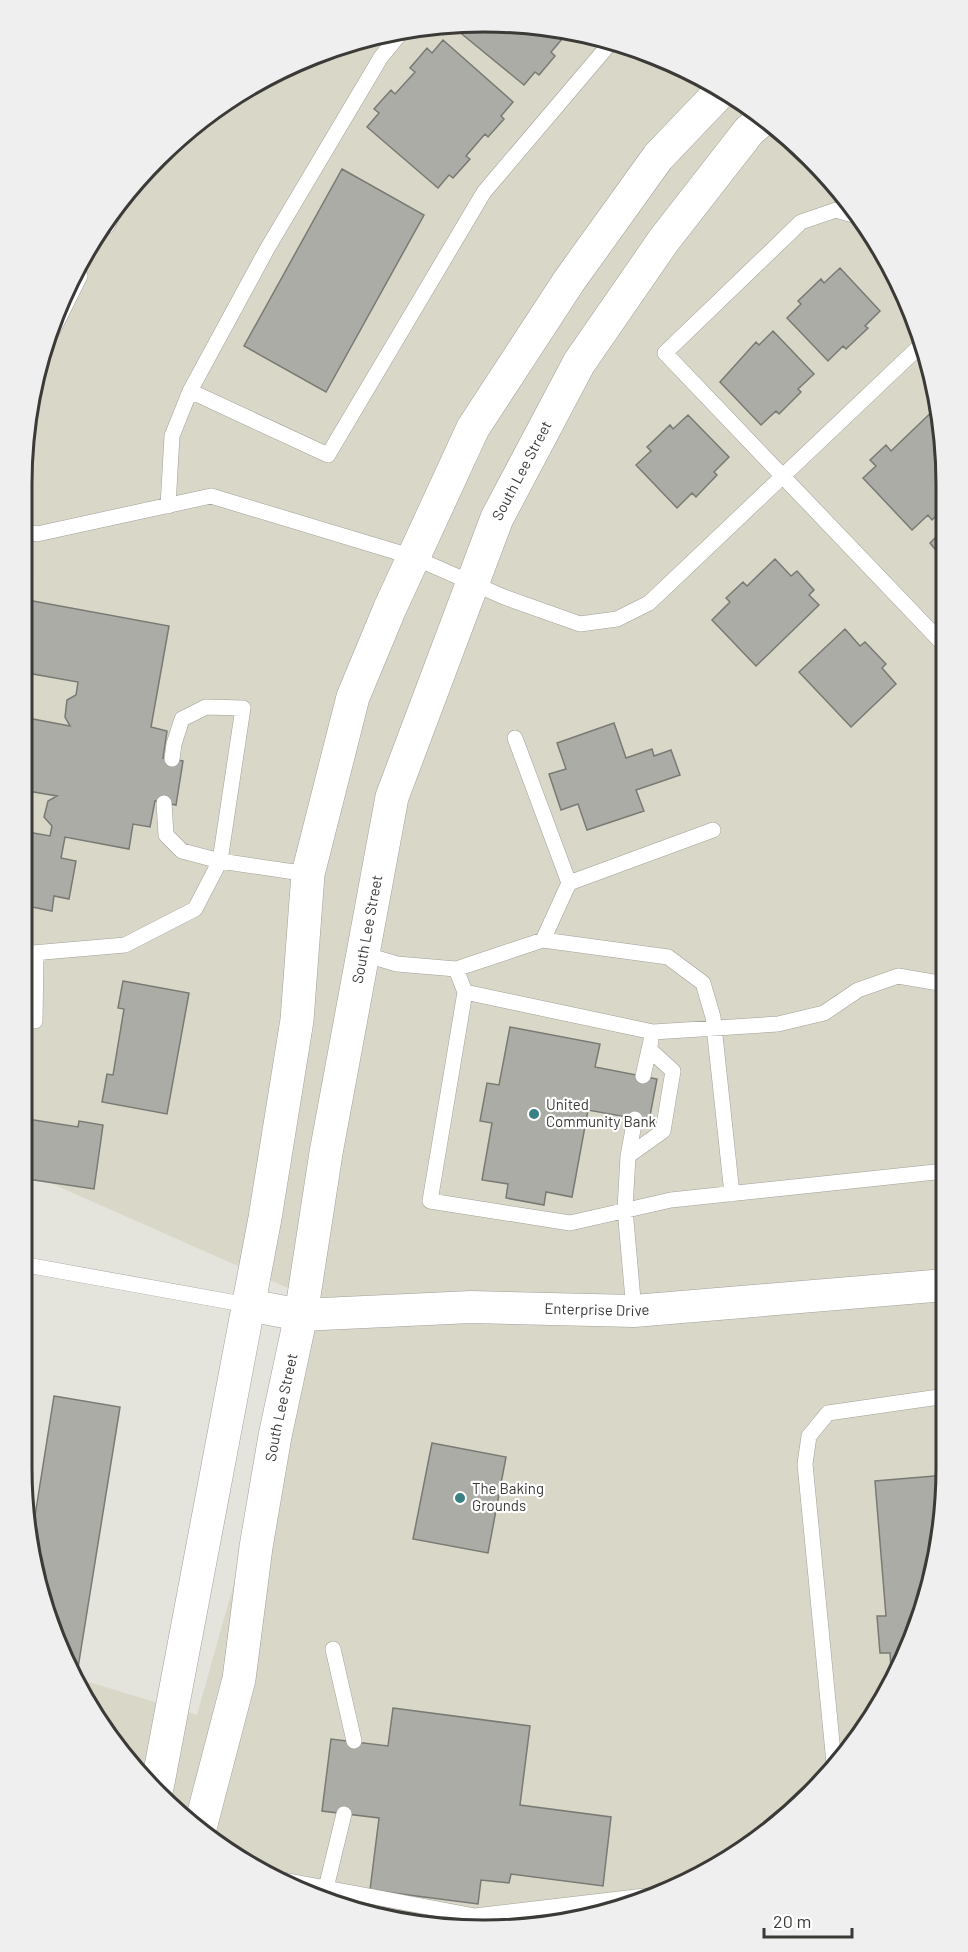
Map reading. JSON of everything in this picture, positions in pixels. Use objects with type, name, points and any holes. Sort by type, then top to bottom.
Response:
[{"type":"main road","points":[[158,1782],[248,1305],[297,1020],[309,874],[353,697],[472,428],[556,301],[658,157],[716,96]]},
{"type":"main road","name":"South Lee Street","points":[[202,1821],[239,1679],[256,1547],[275,1437],[302,1315],[326,1153],[392,797],[497,518],[579,363],[664,240],[757,124]]},
{"type":"street","name":"Enterprise Drive","points":[[248,1305],[302,1315],[471,1307],[634,1311],[936,1286]]},
{"type":"lane","points":[[168,506],[172,436],[190,391],[267,249],[381,57],[395,40]]},
{"type":"lane","points":[[190,391],[328,455],[484,192],[607,49]]},
{"type":"lane","points":[[846,213],[836,210],[801,222],[665,353],[936,637]]},
{"type":"lane","points":[[32,533],[37,534],[211,496],[413,557],[472,583],[580,624],[617,620],[650,603],[916,350]]},
{"type":"lane","points":[[32,954],[125,945],[195,909],[220,861],[243,708],[206,707],[182,719],[172,759]]},
{"type":"lane","points":[[515,738],[569,883],[543,940]]},
{"type":"lane","points":[[164,803],[166,835],[182,851],[220,861],[309,874]]},
{"type":"lane","points":[[569,883],[713,830]]},
{"type":"lane","points":[[363,954],[397,964],[456,969],[543,940],[668,957],[703,983],[714,1026],[732,1194]]},
{"type":"lane","points":[[456,969],[465,992],[430,1201],[570,1223],[671,1200],[936,1172]]},
{"type":"lane","points":[[465,992],[653,1032],[714,1026],[778,1024],[824,1013],[858,990],[898,976],[936,982]]},
{"type":"lane","points":[[32,988],[35,1021]]},
{"type":"lane","points":[[643,1076],[653,1032]]},
{"type":"lane","points":[[628,1156],[663,1131],[673,1071],[649,1049]]},
{"type":"lane","points":[[634,1311],[625,1209],[628,1156],[635,1119]]},
{"type":"lane","points":[[32,1266],[248,1305]]},
{"type":"lane","points":[[833,1755],[805,1464],[809,1436],[828,1413],[936,1397]]},
{"type":"lane","points":[[333,1649],[354,1741]]},
{"type":"lane","points":[[326,1888],[344,1814]]},
{"type":"lane","points":[[308,1885],[475,1916],[620,1899]]},
{"type":"shaded area","points":[[454,32],[514,32],[572,40],[629,56],[684,78],[710,92],[759,125],[804,164],[843,209],[876,258],[890,284],[921,367],[933,425],[936,454],[936,1498],[928,1556],[921,1585],[890,1668],[876,1694],[843,1743],[804,1788],[759,1827],[735,1844],[684,1874],[657,1886],[601,1905],[543,1917],[514,1920],[454,1920],[396,1912],[367,1905],[284,1874],[258,1860],[209,1827],[164,1788],[125,1743],[85,1681],[197,1715],[275,1437],[288,1288],[32,1175],[32,454],[40,396],[66,311],[92,258],[108,233],[125,209],[164,164],[209,125],[233,108],[284,78],[311,66],[396,40]]},
{"type":"building","points":[[459,32],[514,32],[563,38],[551,52],[555,56],[539,75],[535,72],[524,85]]},
{"type":"building","points":[[443,40],[513,102],[501,116],[504,119],[488,137],[485,134],[466,156],[470,159],[453,178],[449,175],[438,188],[367,127],[379,113],[374,109],[391,90],[395,94],[415,72],[410,68],[427,48],[432,53]]},
{"type":"building","points":[[342,169],[424,215],[326,392],[244,346]]},
{"type":"building","points":[[840,268],[880,311],[865,326],[868,328],[846,349],[843,346],[828,361],[787,318],[801,304],[798,301],[821,279],[824,283]]},
{"type":"building","points":[[773,331],[814,374],[798,389],[801,392],[779,414],[776,411],[761,425],[720,382],[756,342],[759,345]]},
{"type":"building","points":[[931,413],[936,454],[936,516],[932,520],[928,515],[912,530],[863,478],[876,466],[870,460],[886,445],[891,451]]},
{"type":"building","points":[[688,415],[729,457],[714,472],[717,475],[696,497],[692,493],[677,508],[636,465],[651,451],[647,447],[670,425],[673,429]]},
{"type":"building","points":[[936,537],[936,550],[930,543]]},
{"type":"building","points":[[775,559],[791,576],[797,571],[814,590],[809,595],[819,605],[756,666],[712,620],[730,602],[726,598],[743,582],[747,586]]},
{"type":"building","points":[[32,601],[169,626],[151,727],[167,731],[163,758],[183,761],[176,805],[155,801],[150,827],[133,824],[129,849],[65,837],[61,858],[76,861],[69,899],[54,896],[52,911],[32,907],[32,833],[50,836],[52,826],[44,817],[48,801],[57,796],[32,792],[32,719],[70,726],[65,717],[67,700],[76,695],[78,682],[32,674]]},
{"type":"building","points":[[845,629],[860,646],[865,642],[886,664],[882,668],[896,684],[851,727],[799,672]]},
{"type":"building","points":[[614,723],[626,758],[652,749],[654,756],[671,750],[680,775],[636,790],[644,811],[587,830],[578,804],[561,810],[549,774],[566,769],[557,743]]},
{"type":"building","points":[[123,981],[189,993],[167,1114],[102,1102],[107,1074],[113,1075],[124,1009],[118,1008]]},
{"type":"building","name":"United Community Bank","points":[[510,1027],[600,1044],[595,1067],[657,1079],[649,1121],[588,1110],[572,1197],[546,1192],[544,1205],[506,1198],[508,1184],[482,1180],[492,1123],[480,1121],[487,1083],[499,1085]]},
{"type":"building","points":[[32,1120],[78,1127],[79,1121],[103,1125],[94,1189],[32,1180]]},
{"type":"building","points":[[54,1396],[120,1407],[78,1668],[47,1585],[34,1520]]},
{"type":"building","name":"The Baking Grounds","points":[[432,1443],[506,1457],[488,1553],[413,1539]]},
{"type":"building","points":[[936,1476],[936,1498],[928,1556],[912,1613],[891,1666],[890,1653],[880,1653],[877,1616],[886,1616],[875,1481]]},
{"type":"building","points":[[393,1708],[530,1726],[520,1805],[611,1817],[603,1886],[511,1874],[509,1883],[481,1880],[478,1904],[370,1890],[379,1818],[322,1811],[331,1739],[388,1746]]},
{"type":"place","name":"United Community Bank","points":[[534,1114]]},
{"type":"place","name":"The Baking Grounds","points":[[460,1498]]}]
